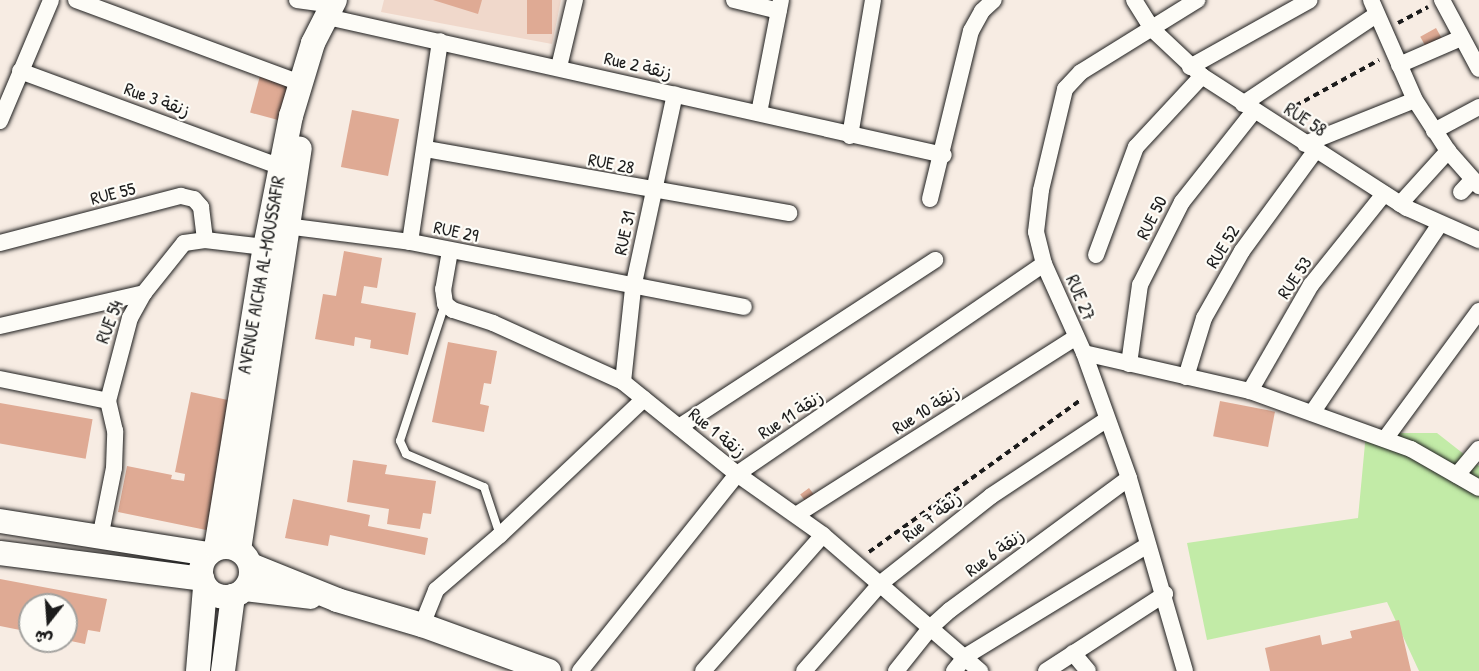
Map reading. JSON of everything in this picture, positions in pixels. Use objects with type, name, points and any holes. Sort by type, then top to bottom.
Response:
[{"type":"main road","name":"AVENUE AICHA AL-MOUSSAFIR","points":[[229,554],[274,233],[281,167],[300,83],[330,10]]},
{"type":"main road","name":"AVENUE AICHA AL-MOUSSAFIR","points":[[274,233],[307,110],[330,10]]},
{"type":"main road","points":[[0,521],[100,538],[229,554],[337,600],[422,625],[549,671]]},
{"type":"main road","points":[[0,553],[204,583],[218,596],[239,593],[337,600]]},
{"type":"main road","points":[[198,671],[204,583],[201,566],[229,554]]},
{"type":"main road","points":[[223,671],[239,593],[229,554]]},
{"type":"street","points":[[0,121],[51,0]]},
{"type":"street","points":[[76,0],[300,83]]},
{"type":"street","name":"Rue 2 زنقة","points":[[297,0],[440,41],[759,113],[850,136],[944,155]]},
{"type":"street","points":[[559,67],[575,0]]},
{"type":"street","points":[[734,0],[780,5],[759,113]]},
{"type":"street","points":[[850,136],[873,0]]},
{"type":"street","points":[[930,199],[944,155],[970,31],[982,11],[994,0]]},
{"type":"street","name":"RUE 58","points":[[1134,0],[1152,29],[1196,71],[1400,204],[1479,240]]},
{"type":"street","name":"RUE 27","points":[[1185,671],[1165,594],[1129,478],[1095,390],[1084,353],[1044,264],[1036,232],[1036,214],[1065,89],[1081,72],[1197,0]]},
{"type":"street","points":[[1096,255],[1136,147],[1196,71],[1310,0]]},
{"type":"street","points":[[1436,3],[1461,38],[1479,69]]},
{"type":"street","points":[[1374,8],[1415,100],[1471,186]]},
{"type":"street","name":"RUE 50","points":[[1129,364],[1140,285],[1182,202],[1248,107],[1374,8]]},
{"type":"street","points":[[1396,58],[1461,38]]},
{"type":"street","points":[[410,242],[426,149],[440,41]]},
{"type":"street","name":"Rue 3 زنقة","points":[[20,71],[281,167]]},
{"type":"street","name":"RUE 31","points":[[623,382],[633,288],[675,94]]},
{"type":"street","points":[[1310,147],[1415,100]]},
{"type":"street","points":[[1434,131],[1479,107]]},
{"type":"street","name":"RUE 52","points":[[1186,377],[1204,318],[1242,251],[1310,147]]},
{"type":"street","name":"RUE 28","points":[[426,149],[654,192],[789,213]]},
{"type":"street","points":[[1400,204],[1448,151]]},
{"type":"street","name":"RUE 53","points":[[1250,391],[1311,285],[1384,194]]},
{"type":"street","name":"RUE 55","points":[[0,243],[181,196],[194,199],[201,207],[205,240]]},
{"type":"street","points":[[1312,413],[1440,224]]},
{"type":"street","name":"RUE 54","points":[[108,401],[121,341],[144,293],[176,250],[193,240],[274,233]]},
{"type":"street","name":"RUE 29","points":[[274,233],[410,242],[633,288],[744,307]]},
{"type":"street","points":[[445,304],[450,251]]},
{"type":"street","points":[[679,427],[935,260]]},
{"type":"street","name":"Rue 11 زنقة","points":[[580,671],[736,474],[1044,264]]},
{"type":"street","points":[[0,326],[144,293]]},
{"type":"street","name":"Rue 1 زنقة","points":[[445,304],[623,382],[736,474],[823,535],[966,656],[980,671]]},
{"type":"street","points":[[1385,439],[1479,310]]},
{"type":"street","name":"Rue 10 زنقة","points":[[796,515],[1076,337]]},
{"type":"street","points":[[1084,353],[1250,391],[1385,439],[1479,488]]},
{"type":"street","points":[[0,379],[108,401],[115,431],[114,468],[100,538]]},
{"type":"street","points":[[422,625],[436,590],[500,535],[644,399]]},
{"type":"street","name":"Rue 7 زنقة","points":[[804,671],[881,583],[991,496],[1106,420]]},
{"type":"street","points":[[1457,475],[1479,449]]},
{"type":"street","name":"Rue 6 زنقة","points":[[896,671],[931,627],[1129,478]]},
{"type":"street","points":[[703,671],[823,535]]},
{"type":"street","points":[[954,671],[966,656],[1148,545]]},
{"type":"street","points":[[1046,671],[1165,594]]},
{"type":"street","points":[[1073,653],[1088,671]]},
{"type":"lane","points":[[445,304],[400,441],[406,454],[484,487],[500,535]]},
{"type":"path","points":[[1384,31],[1436,3]]},
{"type":"path","points":[[1269,120],[1396,58]]},
{"type":"path","points":[[854,562],[1095,390]]},
{"type":"shaded area","points":[[384,0],[561,0],[552,44],[381,12]]},
{"type":"green space","points":[[1366,433],[1437,433],[1479,466],[1479,671],[1419,671],[1387,602],[1207,640],[1187,543],[1358,518]]},
{"type":"building","points":[[433,0],[482,0],[478,14]]},
{"type":"building","points":[[527,0],[552,0],[552,34],[527,34]]},
{"type":"building","points":[[1436,28],[1442,39],[1427,48],[1420,37]]},
{"type":"building","points":[[261,72],[290,80],[279,120],[250,113]]},
{"type":"building","points":[[352,110],[399,119],[388,176],[341,167]]},
{"type":"building","points":[[344,251],[382,258],[377,288],[364,286],[361,303],[416,313],[408,355],[370,348],[371,340],[355,337],[354,346],[315,339],[323,294],[336,296]]},
{"type":"building","points":[[448,342],[497,351],[491,384],[484,383],[480,404],[489,406],[484,432],[432,422]]},
{"type":"building","points":[[191,392],[237,402],[211,531],[118,512],[127,466],[172,475],[171,479],[184,481],[185,474],[175,472]]},
{"type":"building","points":[[1220,401],[1275,412],[1268,447],[1213,436]]},
{"type":"building","points":[[0,403],[93,419],[86,459],[0,444]]},
{"type":"building","points":[[353,460],[387,465],[385,474],[436,481],[431,514],[423,513],[420,529],[387,524],[389,509],[347,502]]},
{"type":"building","points":[[809,488],[815,496],[806,503],[800,495]]},
{"type":"building","points":[[293,499],[370,515],[368,526],[428,538],[425,555],[330,535],[328,546],[285,538]]},
{"type":"building","points":[[0,579],[75,593],[18,593],[18,630],[0,626]]},
{"type":"building","points":[[78,594],[107,599],[100,632],[88,630],[85,644],[78,643]]},
{"type":"building","points":[[1399,620],[1411,671],[1270,671],[1265,648],[1320,635],[1322,645],[1352,638],[1350,631]]}]
